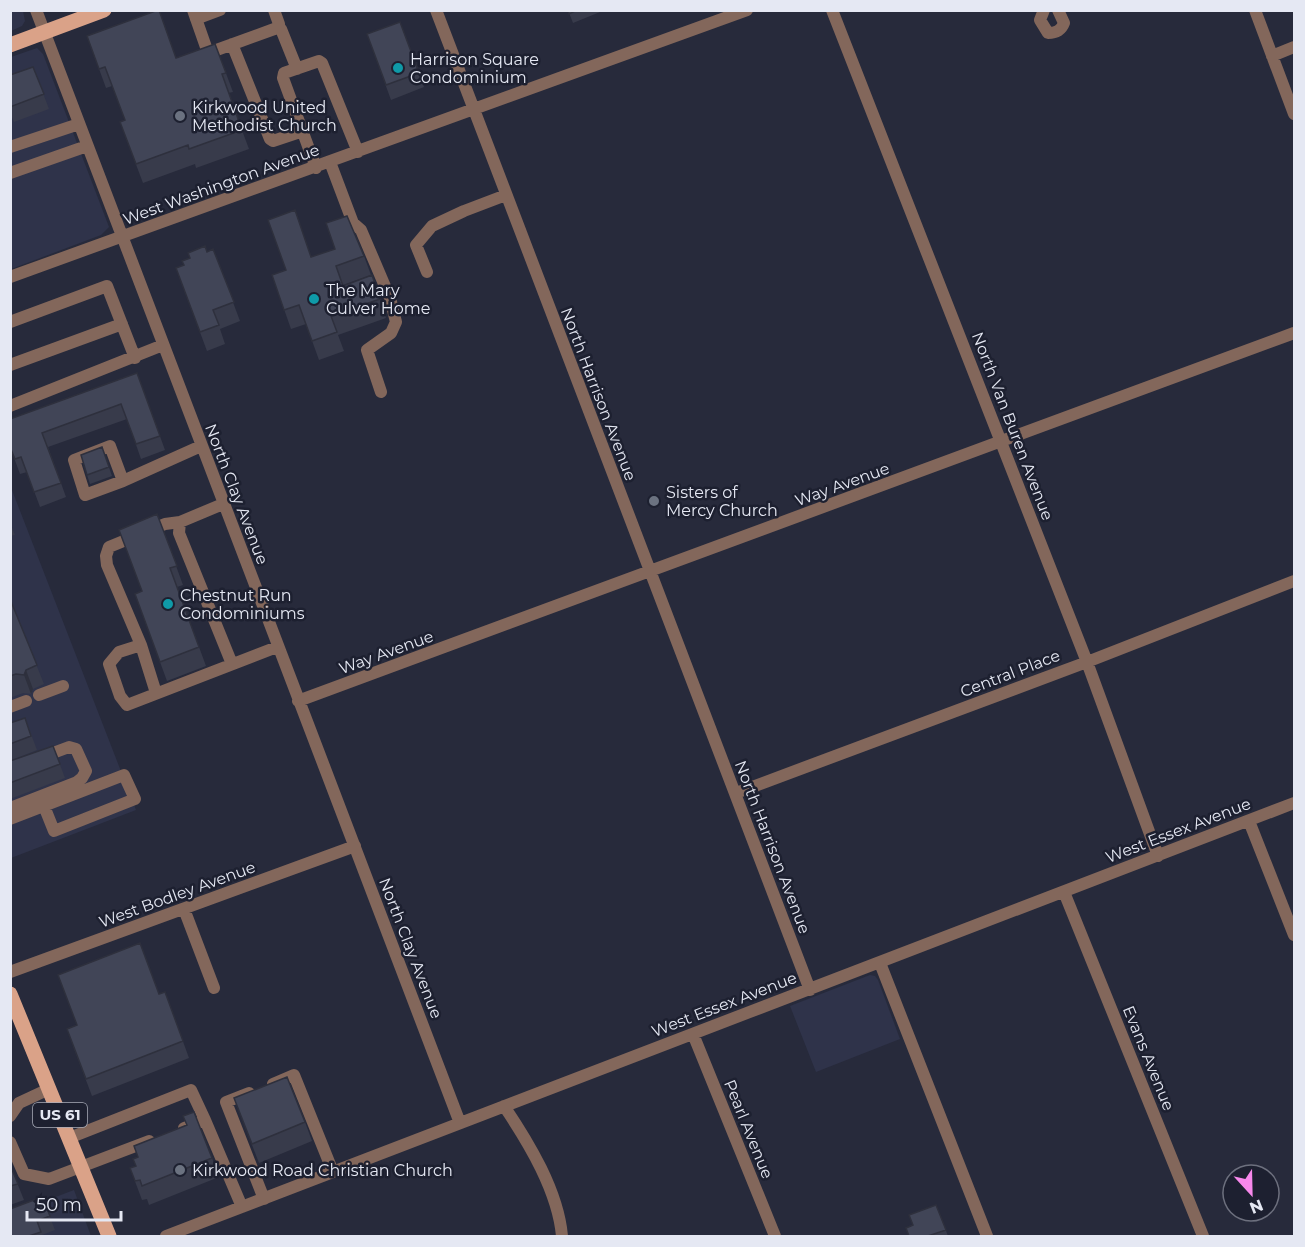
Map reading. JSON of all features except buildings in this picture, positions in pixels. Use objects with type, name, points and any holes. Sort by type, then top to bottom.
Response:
[{"type":"main road","points":[[10,45],[104,10]]},
{"type":"main road","name":"US 61","points":[[10,994],[109,1236]]},
{"type":"street","name":"North Clay Avenue","points":[[36,10],[460,1123]]},
{"type":"street","points":[[220,10],[194,15],[207,50],[211,52],[277,28],[281,29],[297,69]]},
{"type":"street","points":[[274,10],[279,24],[277,28]]},
{"type":"street","name":"North Harrison Avenue","points":[[436,10],[810,990]]},
{"type":"street","name":"West Washington Avenue","points":[[10,277],[747,10]]},
{"type":"street","name":"North Van Buren Avenue","points":[[832,10],[1087,662],[1158,856]]},
{"type":"street","points":[[1044,10],[1041,16],[1042,26],[1048,33],[1061,29],[1064,23],[1058,10]]},
{"type":"street","points":[[1255,10],[1294,114]]},
{"type":"street","points":[[232,44],[270,139],[273,141],[303,131]]},
{"type":"street","points":[[1272,56],[1294,47]]},
{"type":"street","points":[[316,168],[283,78],[284,74],[297,69],[319,61],[322,63],[358,152]]},
{"type":"street","points":[[10,147],[79,124]]},
{"type":"street","points":[[10,173],[87,146]]},
{"type":"street","points":[[330,162],[353,223],[361,230],[390,298],[396,322],[391,333],[367,350],[381,392]]},
{"type":"street","points":[[427,272],[416,244],[432,226],[506,195]]},
{"type":"street","points":[[10,322],[107,286],[135,358]]},
{"type":"street","points":[[10,365],[122,324]]},
{"type":"street","name":"Way Avenue","points":[[298,701],[1002,443],[1294,333]]},
{"type":"street","points":[[10,406],[163,345]]},
{"type":"street","points":[[123,481],[110,446],[74,460],[86,495],[123,481],[201,446]]},
{"type":"street","points":[[156,693],[141,645],[107,565],[106,556],[109,547],[223,504]]},
{"type":"street","points":[[180,522],[179,533],[232,664]]},
{"type":"street","name":"Central Place","points":[[736,793],[1087,662],[1294,581]]},
{"type":"street","points":[[141,645],[119,652],[109,664],[120,696],[127,705],[277,647]]},
{"type":"street","points":[[39,695],[63,686]]},
{"type":"street","points":[[10,707],[26,701]]},
{"type":"street","points":[[10,769],[69,747],[76,749],[86,771],[77,782],[10,808]]},
{"type":"street","points":[[10,819],[124,775],[135,799],[54,831],[44,806]]},
{"type":"street","name":"West Essex Avenue","points":[[166,1236],[1294,803]]},
{"type":"street","points":[[1249,821],[1294,935]]},
{"type":"street","name":"West Bodley Avenue","points":[[10,972],[355,846]]},
{"type":"street","name":"Evans Avenue","points":[[1064,892],[1203,1236]]},
{"type":"street","points":[[184,909],[214,988]]},
{"type":"street","points":[[880,963],[987,1236]]},
{"type":"street","name":"Pearl Avenue","points":[[693,1034],[775,1236]]},
{"type":"street","points":[[264,1198],[226,1102],[294,1076],[333,1172]]},
{"type":"street","points":[[10,1116],[19,1102],[49,1089]]},
{"type":"street","points":[[69,1138],[190,1090],[242,1207]]},
{"type":"street","points":[[504,1106],[526,1139],[542,1171],[554,1203],[562,1236]]},
{"type":"street","points":[[10,1142],[24,1174],[49,1179],[205,1120]]},
{"type":"shaded area","points":[[11,10],[23,11],[25,21],[22,26],[11,31]]},
{"type":"shaded area","points":[[37,48],[43,54],[109,227],[101,235],[11,269],[11,57]]},
{"type":"shaded area","points":[[10,485],[136,810],[11,858],[10,858]]},
{"type":"shaded area","points":[[870,975],[875,976],[878,980],[900,1039],[816,1072],[790,1006]]},
{"type":"shaded area","points":[[74,1190],[91,1236],[11,1236],[11,1214]]},
{"type":"place","name":"Harrison Square Condominium","points":[[398,68]]},
{"type":"place","name":"Kirkwood United Methodist Church","points":[[180,116]]},
{"type":"place","name":"The Mary Culver Home","points":[[314,299]]},
{"type":"place","name":"Sisters of Mercy Church","points":[[654,501]]},
{"type":"place","name":"Chestnut Run Condominiums","points":[[168,604]]},
{"type":"place","name":"Kirkwood Road Christian Church","points":[[180,1170]]}]
